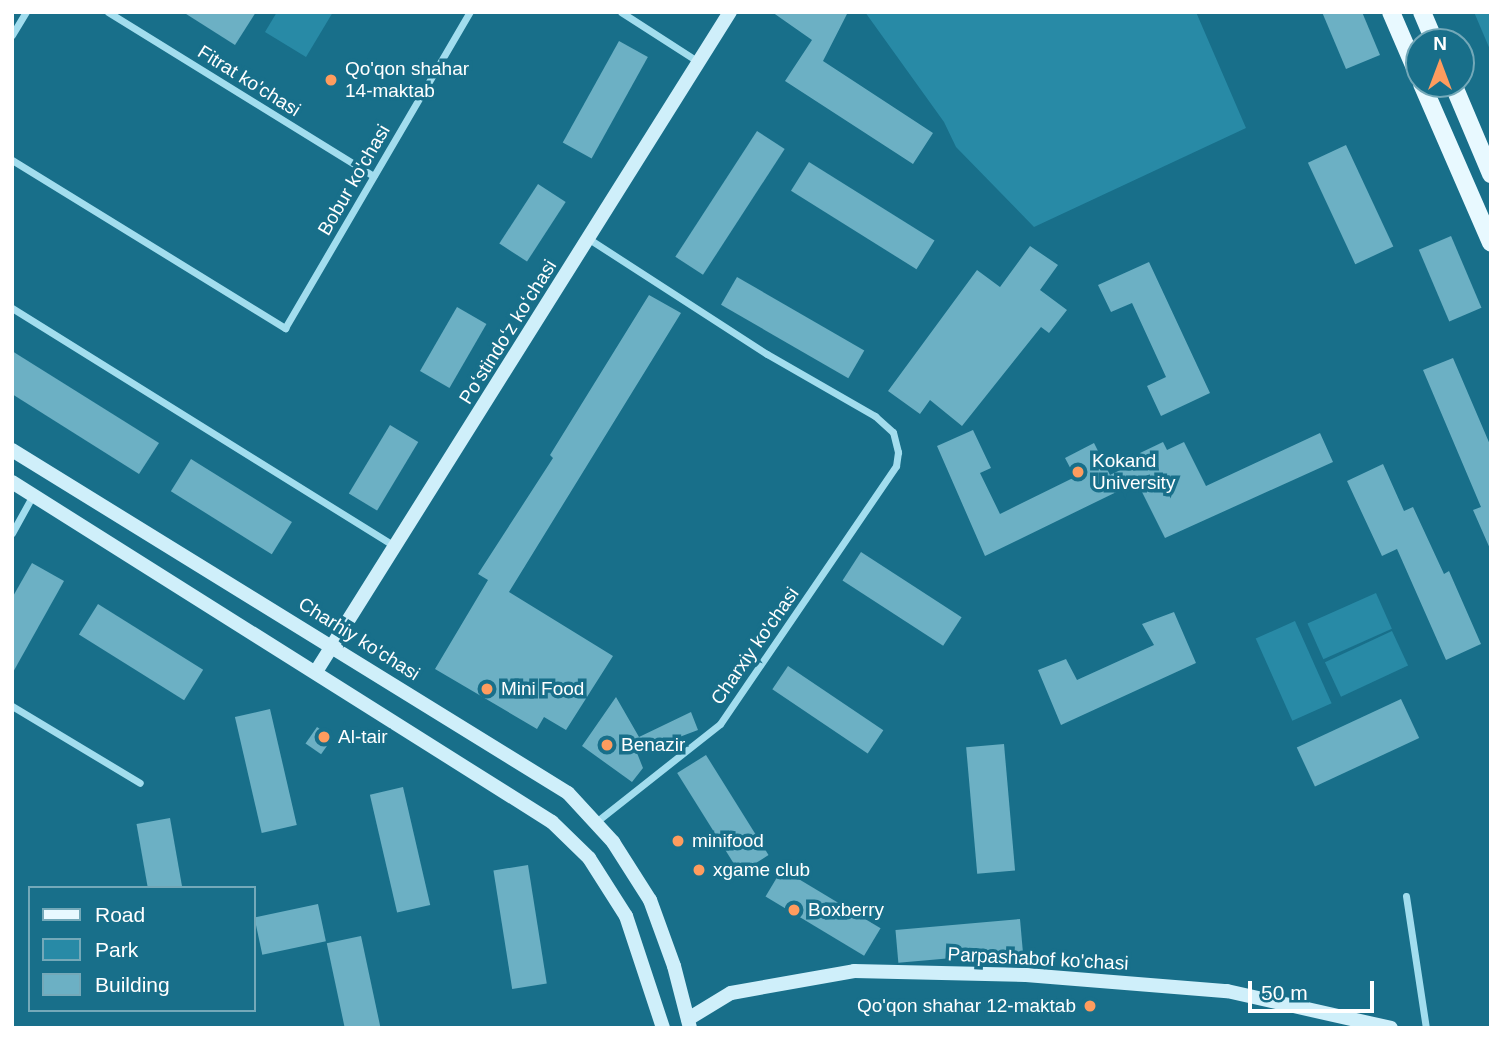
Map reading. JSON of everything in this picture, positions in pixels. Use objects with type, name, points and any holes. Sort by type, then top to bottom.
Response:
[{"type":"main road","name":"Poʻstindoʻz koʻchasi","points":[[317,670],[730,12]]},
{"type":"main road","points":[[1391,12],[1405,44]]},
{"type":"main road","points":[[1428,98],[1491,243]]},
{"type":"main road","points":[[1458,98],[1491,174]]},
{"type":"main road","name":"Charhiy ko'chasi","points":[[12,450],[333,644],[568,793],[595,823],[650,900],[689,1023]]},
{"type":"main road","points":[[12,482],[317,670],[552,822],[589,858],[626,916],[663,1028]]},
{"type":"main road","name":"Parpashabof ko'chasi","points":[[689,1023],[731,993],[855,971],[1026,975],[1227,991],[1391,1028]]},
{"type":"street","points":[[12,35],[26,12]]},
{"type":"street","name":"Fitrat ko'chasi","points":[[108,12],[374,176]]},
{"type":"street","name":"Bobur ko'chasi","points":[[12,160],[285,327],[470,12]]},
{"type":"street","points":[[621,12],[700,63]]},
{"type":"street","name":"Charxiy ko'chasi","points":[[589,239],[767,354],[875,416],[892,432],[898,452],[896,466],[720,724],[595,823]]},
{"type":"street","points":[[12,308],[395,547]]},
{"type":"street","points":[[12,533],[33,495]]},
{"type":"street","points":[[12,706],[140,783]]},
{"type":"street","points":[[1406,897],[1426,1028]]},
{"type":"green space","points":[[277,12],[333,12],[306,57],[265,32]]},
{"type":"green space","points":[[865,12],[1196,12],[1246,128],[1034,227],[956,147],[944,122]]},
{"type":"green space","points":[[1474,12],[1491,12],[1491,52]]},
{"type":"green space","points":[[1376,593],[1392,629],[1323,659],[1307,624]]},
{"type":"green space","points":[[1295,621],[1332,703],[1292,721],[1256,638]]},
{"type":"green space","points":[[1392,631],[1408,665],[1341,697],[1325,662]]},
{"type":"building","points":[[183,12],[256,12],[235,45]]},
{"type":"building","points":[[772,12],[848,12],[823,61],[933,133],[913,164],[785,81],[812,40]]},
{"type":"building","points":[[1322,12],[1362,12],[1380,55],[1346,69]]},
{"type":"building","points":[[619,41],[648,57],[592,158],[563,142]]},
{"type":"building","points":[[757,131],[785,149],[703,275],[675,257]]},
{"type":"building","points":[[1346,145],[1393,247],[1355,264],[1308,163]]},
{"type":"building","points":[[809,162],[935,240],[916,269],[791,191]]},
{"type":"building","points":[[538,184],[566,202],[527,262],[499,244]]},
{"type":"building","points":[[1451,236],[1481,308],[1449,321],[1419,250]]},
{"type":"building","points":[[1030,246],[1058,265],[1040,290],[1067,310],[1049,333],[1041,327],[962,426],[930,400],[920,414],[888,391],[977,270],[1000,287]]},
{"type":"building","points":[[1149,262],[1210,393],[1161,416],[1147,386],[1166,377],[1132,303],[1111,312],[1098,285]]},
{"type":"building","points":[[737,277],[864,350],[848,378],[721,305]]},
{"type":"building","points":[[649,295],[681,313],[509,592],[613,656],[566,730],[544,717],[537,729],[435,669],[488,580],[478,574],[553,458],[550,455]]},
{"type":"building","points":[[457,307],[486,324],[449,388],[420,371]]},
{"type":"building","points":[[12,351],[159,443],[139,474],[12,394]]},
{"type":"building","points":[[1453,358],[1491,447],[1491,551],[1473,510],[1481,507],[1423,370]]},
{"type":"building","points":[[390,425],[418,442],[377,511],[349,494]]},
{"type":"building","points":[[973,430],[991,468],[980,473],[1000,514],[1075,477],[1065,458],[1094,443],[1110,475],[1143,459],[1140,453],[1163,442],[1167,450],[1184,442],[1206,486],[1320,433],[1333,462],[1165,538],[1137,482],[985,556],[937,446]]},
{"type":"building","points":[[191,459],[292,522],[272,554],[171,491]]},
{"type":"building","points":[[1383,464],[1404,511],[1413,507],[1444,574],[1449,571],[1481,644],[1446,660],[1397,549],[1382,556],[1347,481]]},
{"type":"building","points":[[861,552],[962,617],[943,646],[842,581]]},
{"type":"building","points":[[32,563],[64,581],[12,674],[12,598]]},
{"type":"building","points":[[98,604],[203,670],[184,700],[79,635]]},
{"type":"building","points":[[1174,612],[1196,663],[1061,725],[1038,670],[1066,659],[1077,680],[1154,645],[1142,624]]},
{"type":"building","points":[[788,666],[883,730],[868,754],[772,689]]},
{"type":"building","points":[[616,697],[639,737],[691,712],[698,730],[637,753],[643,768],[632,782],[582,746]]},
{"type":"building","points":[[1401,699],[1419,738],[1315,787],[1297,748]]},
{"type":"building","points":[[270,709],[297,825],[262,833],[235,717]]},
{"type":"building","points":[[317,727],[333,738],[321,754],[306,743]]},
{"type":"building","points":[[1004,744],[1015,871],[977,874],[966,747]]},
{"type":"building","points":[[706,755],[769,855],[740,873],[677,773]]},
{"type":"building","points":[[403,787],[430,905],[397,913],[370,795]]},
{"type":"building","points":[[170,818],[182,886],[147,886],[137,824]]},
{"type":"building","points":[[528,865],[547,984],[512,989],[493,870]]},
{"type":"building","points":[[782,869],[881,928],[864,956],[766,896]]},
{"type":"building","points":[[318,904],[326,941],[262,955],[256,917]]},
{"type":"building","points":[[1020,919],[1023,952],[898,963],[895,930]]},
{"type":"building","points":[[361,936],[381,1028],[345,1028],[327,943]]},
{"type":"place","name":"Qo'qon shahar 14-maktab","points":[[331,80]]},
{"type":"place","name":"Kokand University","points":[[1078,472]]},
{"type":"place","name":"Mini Food","points":[[487,689]]},
{"type":"place","name":"Al-tair","points":[[324,737]]},
{"type":"place","name":"Benazir","points":[[607,745]]},
{"type":"place","name":"minifood","points":[[678,841]]},
{"type":"place","name":"xgame club","points":[[699,870]]},
{"type":"place","name":"Boxberry","points":[[794,910]]},
{"type":"place","name":"Qo'qon shahar 12-maktab","points":[[1090,1006]]}]
